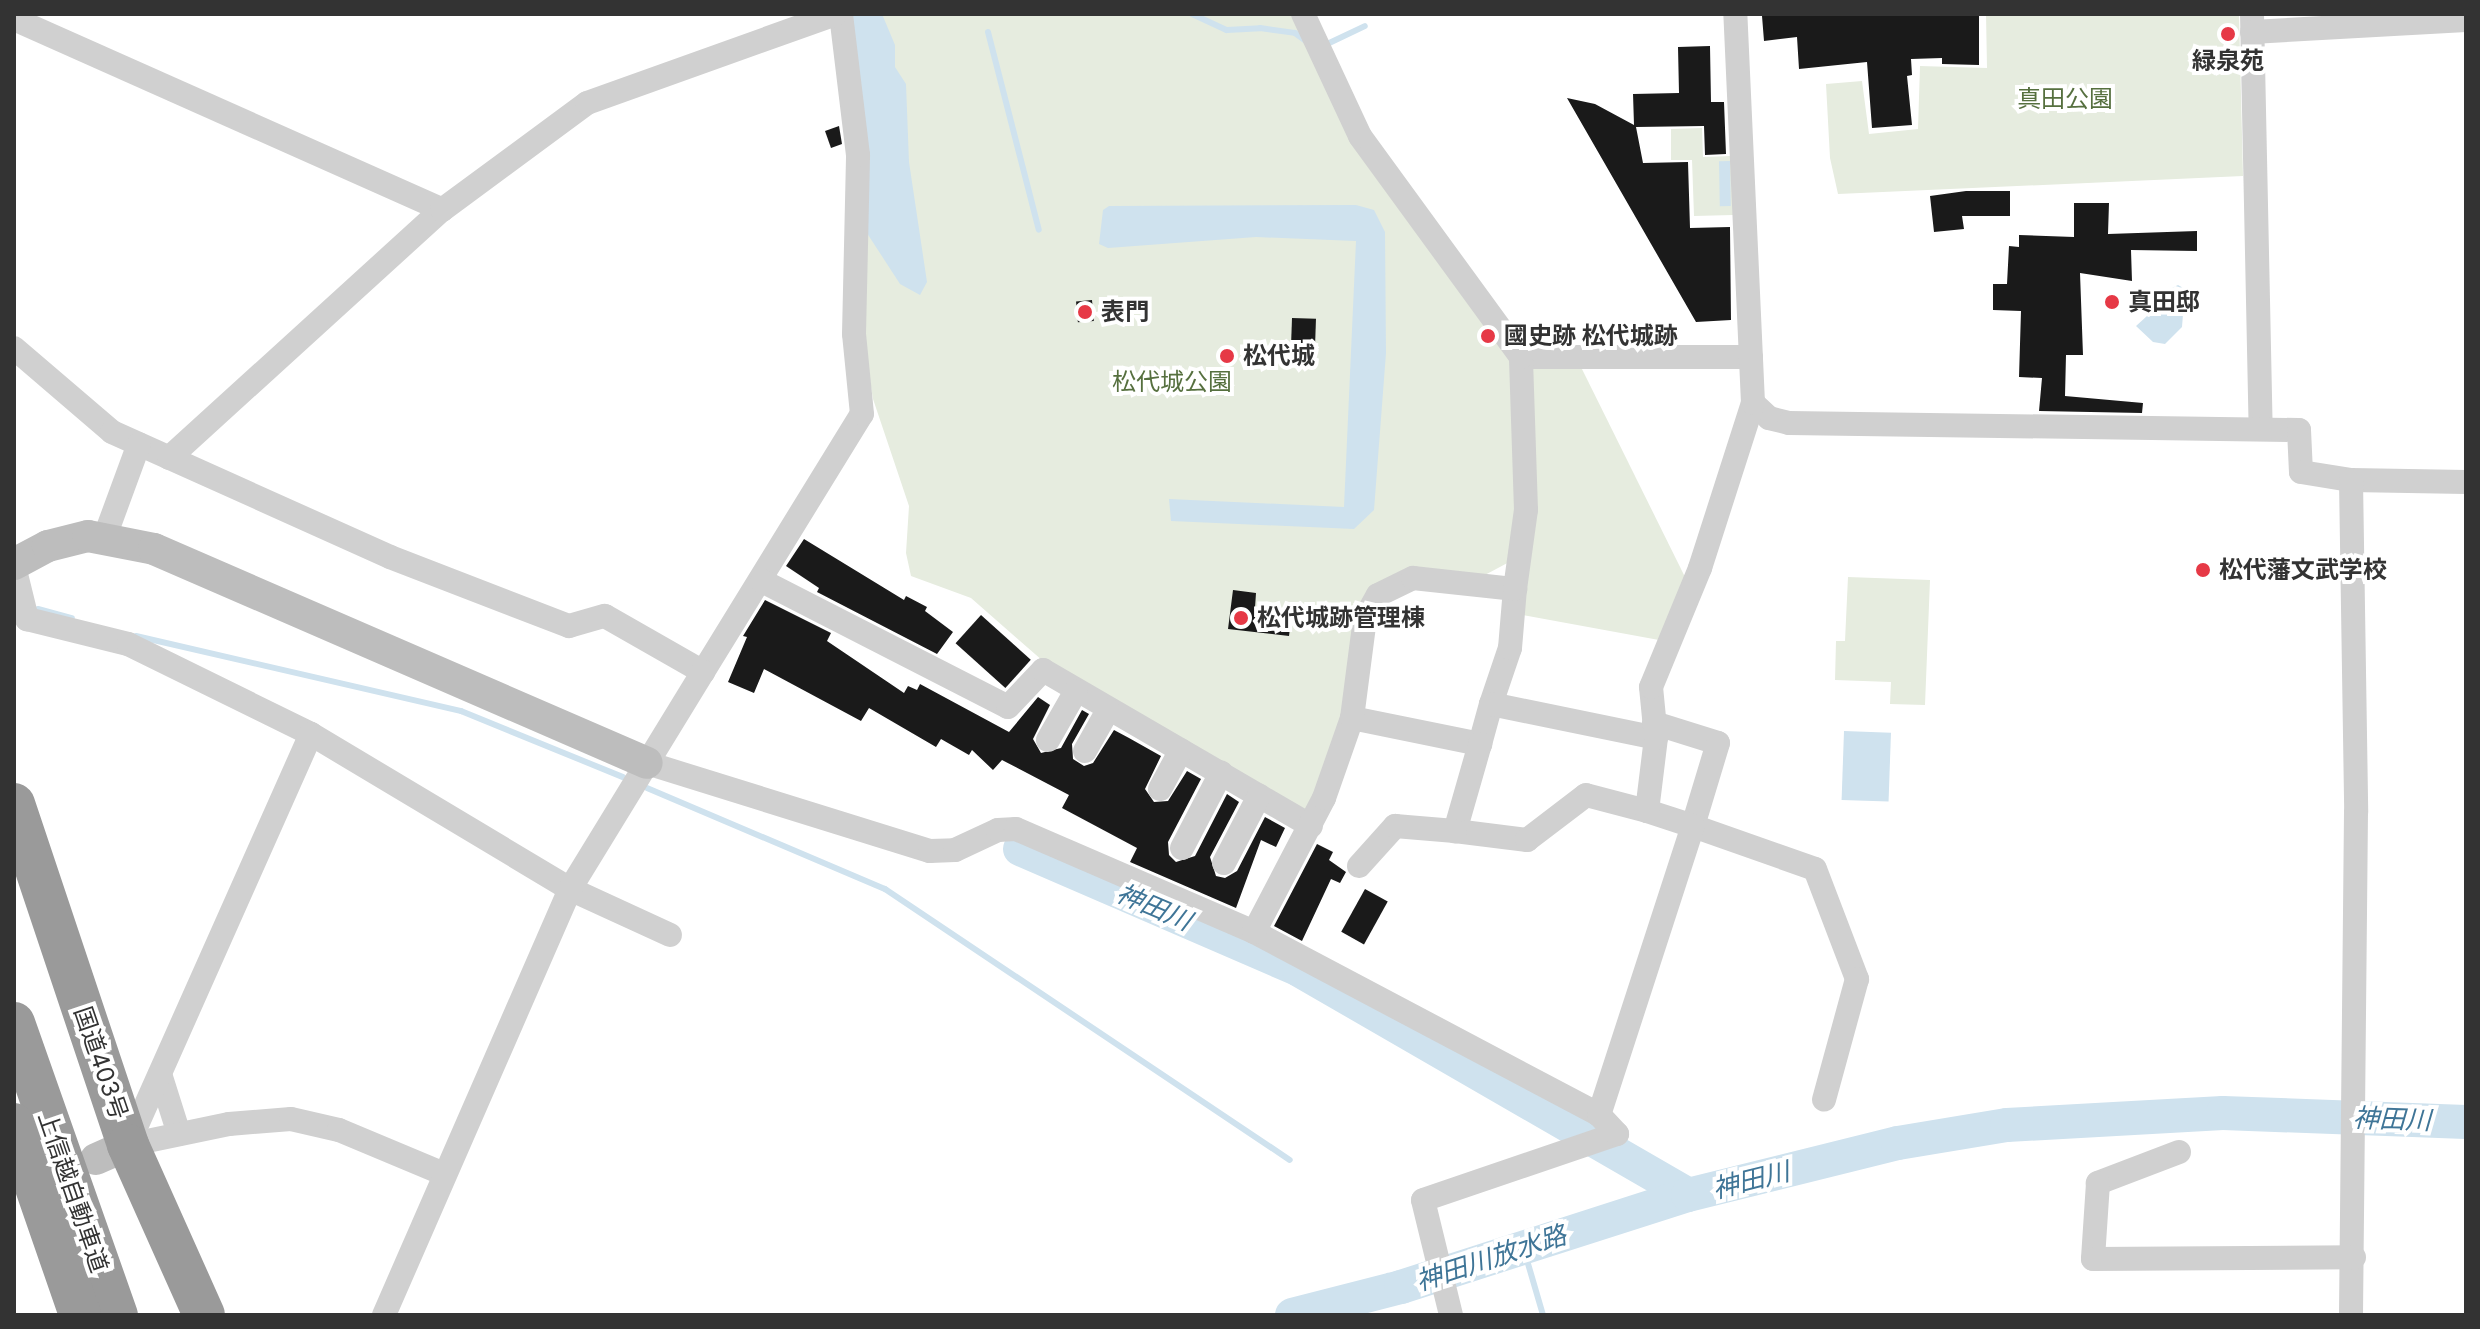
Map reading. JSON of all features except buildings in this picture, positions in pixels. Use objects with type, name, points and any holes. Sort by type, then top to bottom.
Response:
[{"type":"highway","name":"国道403号","points":[[14,804],[112,1152],[204,1315]]},
{"type":"highway","name":"上信越自動車道","points":[[14,1023],[117,1315]]},
{"type":"highway","name":"上信越自動車道","points":[[14,1124],[80,1315]]},
{"type":"street","points":[[169,458],[442,210],[587,103],[747,50],[838,14],[858,155],[854,334],[864,399],[862,414],[570,889],[384,1315]]},
{"type":"street","points":[[1303,14],[1360,136],[1521,357],[1526,510],[1510,648],[1455,831]]},
{"type":"street","points":[[1647,811],[1655,731],[1651,687],[1700,568],[1753,403],[1735,14]]},
{"type":"street","points":[[14,19],[442,210]]},
{"type":"street","points":[[2261,429],[2252,23],[2466,20]]},
{"type":"street","points":[[14,348],[112,432],[390,557],[569,626],[605,616],[703,672]]},
{"type":"street","points":[[1521,357],[1751,357]]},
{"type":"street","points":[[1753,403],[1769,418],[1789,423],[2299,430],[2301,472],[2351,480],[2466,482]]},
{"type":"street","points":[[104,539],[139,444]]},
{"type":"street","points":[[2351,480],[2355,1139],[2351,1315]]},
{"type":"street","points":[[670,935],[570,889],[311,734],[128,644],[27,619],[14,565],[48,546],[88,536],[154,549],[647,763],[930,851],[955,850],[998,830],[1016,829],[1254,932],[1599,1115],[1617,1134],[1423,1200],[1451,1315]]},
{"type":"street","points":[[1254,932],[1311,826],[1352,718],[1365,618],[1378,595],[1413,578],[1515,589]]},
{"type":"street","points":[[762,581],[1008,707],[1043,670],[1311,826]]},
{"type":"street","points":[[1048,740],[1076,691]]},
{"type":"street","points":[[1491,704],[1718,743],[1599,1115]]},
{"type":"street","points":[[1085,751],[1108,710]]},
{"type":"street","points":[[1352,718],[1480,744]]},
{"type":"street","points":[[112,1152],[160,1074],[311,734]]},
{"type":"street","points":[[1160,789],[1181,750]]},
{"type":"street","points":[[1182,848],[1221,773]]},
{"type":"street","points":[[1359,866],[1395,826],[1527,840],[1586,795],[1647,811],[1815,869],[1857,979],[1824,1100]]},
{"type":"street","points":[[1224,863],[1259,796]]},
{"type":"street","points":[[160,1074],[179,1134]]},
{"type":"street","points":[[112,1152],[179,1134],[291,1119],[339,1130],[444,1174]]},
{"type":"street","points":[[2179,1152],[2098,1183],[2093,1259],[2354,1257]]},
{"type":"green space","name":"松代城公園","points":[[846,14],[1295,14],[1514,359],[1518,428],[1513,560],[1483,576],[1383,580],[1343,728],[1310,817],[1043,661],[971,598],[911,576],[906,553],[909,506],[873,399],[862,332]]},
{"type":"green space","name":"真田公園","points":[[1986,14],[2239,14],[2243,176],[1838,194],[1830,158],[1826,84],[1862,81],[1869,134],[1918,129],[1920,66],[1987,68]]},
{"type":"green space","points":[[1702,128],[1703,157],[1731,156],[1733,215],[1694,216],[1692,160],[1671,160],[1671,129]]},
{"type":"green space","points":[[1530,363],[1579,363],[1685,577],[1659,640],[1523,615]]},
{"type":"green space","points":[[1848,577],[1930,580],[1925,705],[1890,704],[1891,682],[1835,680],[1836,641],[1845,641]]},
{"type":"water","points":[[846,14],[882,14],[895,45],[895,67],[906,84],[909,162],[927,282],[920,295],[900,284],[863,227]]},
{"type":"water","points":[[1719,161],[1730,161],[1731,206],[1720,206]]},
{"type":"water","points":[[1356,205],[1374,210],[1385,232],[1386,353],[1374,510],[1354,529],[1171,521],[1169,499],[1344,507],[1356,241],[1256,237],[1108,248],[1099,244],[1103,210],[1109,206]]},
{"type":"water","points":[[2178,285],[2185,289],[2182,327],[2165,344],[2153,342],[2136,326],[2147,316],[2142,302]]},
{"type":"water","points":[[1844,731],[1891,733],[1889,802],[1842,800]]},
{"type":"waterway","points":[[1192,14],[1227,30],[1260,28],[1295,33],[1306,41]]},
{"type":"waterway","points":[[1325,45],[1365,26]]},
{"type":"waterway","points":[[988,32],[1039,230]]},
{"type":"waterway","points":[[38,609],[72,618]]},
{"type":"waterway","points":[[136,636],[461,711],[623,777]]},
{"type":"waterway","points":[[647,788],[885,889],[1290,1160]]},
{"type":"waterway","name":"神田川","points":[[1020,849],[1299,970],[1688,1195]]},
{"type":"waterway","name":"神田川","points":[[1292,1315],[1401,1287],[1688,1195],[1898,1143],[2007,1125],[2223,1113],[2466,1122]]},
{"type":"waterway","name":"神田川放水路","points":[[1524,1250],[1543,1315]]},
{"type":"waterway","points":[[1388,1276],[1401,1287]]},
{"type":"place","name":"緑泉苑","points":[[2228,34]]},
{"type":"place","name":"真田邸","points":[[2112,302]]},
{"type":"place","name":"表門","points":[[1085,312]]},
{"type":"place","name":"國史跡 松代城跡","points":[[1488,336]]},
{"type":"place","name":"松代城","points":[[1227,356]]},
{"type":"place","name":"松代藩文武学校","points":[[2203,570]]},
{"type":"place","name":"松代城跡管理棟","points":[[1241,618]]}]
